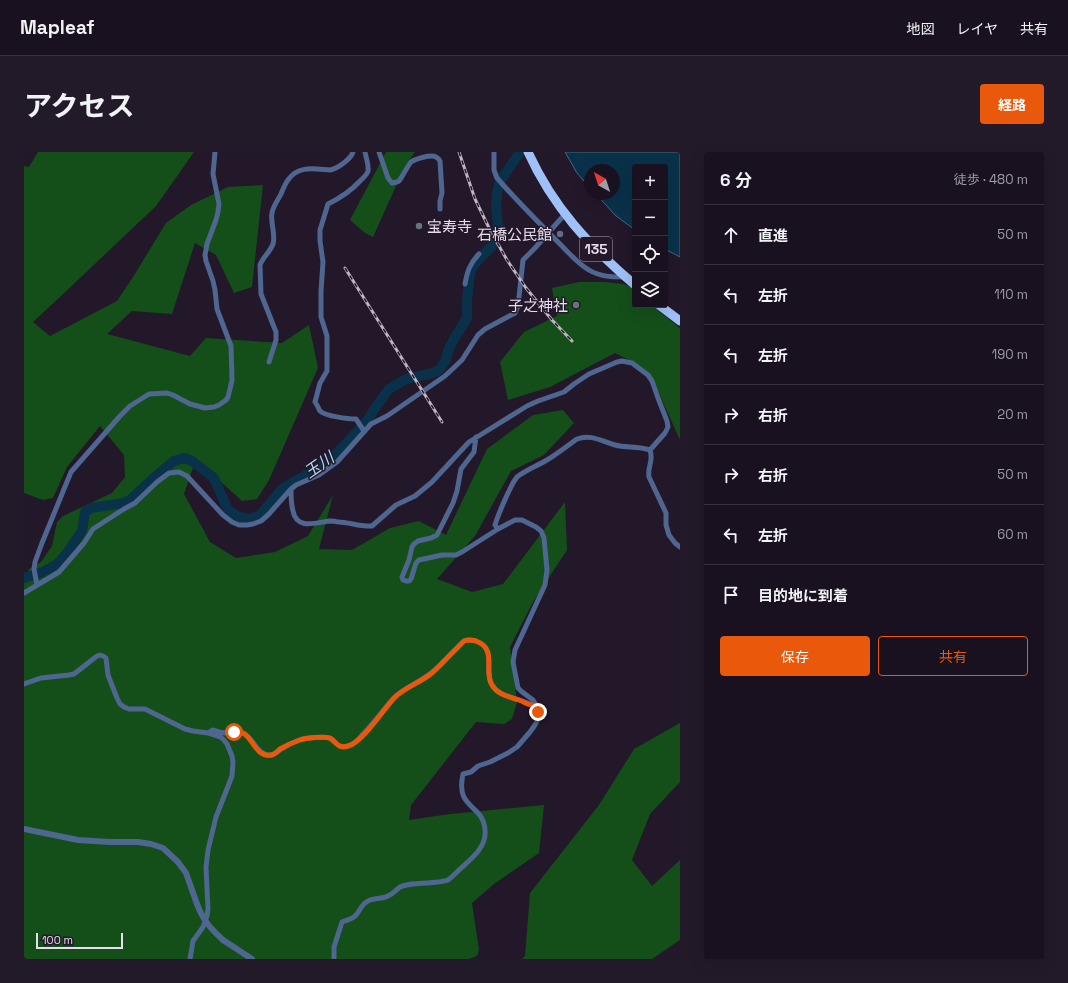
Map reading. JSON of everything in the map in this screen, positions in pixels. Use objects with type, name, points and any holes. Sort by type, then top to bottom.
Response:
[{"type":"highway","name":"135","points":[[529,154],[551,194],[563,212],[586,239],[632,283]]},
{"type":"highway","points":[[663,308],[680,321]]},
{"type":"street","points":[[38,586],[34,569],[35,562],[71,472],[130,406],[149,394],[157,393],[167,393],[190,404],[205,408],[219,405],[228,397],[232,380],[231,346],[217,309],[215,290],[205,255],[206,244],[218,212],[219,204],[213,174],[215,152]]},
{"type":"street","points":[[269,362],[276,340],[276,332],[261,294],[260,265],[261,260],[272,246],[272,213],[274,207],[288,179],[299,170],[306,168],[334,169],[351,157],[353,152]]},
{"type":"street","points":[[364,431],[356,419],[346,419],[324,413],[315,402],[320,383],[327,371],[327,336],[321,317],[320,291],[323,262],[320,230],[328,204],[344,196],[366,175],[368,171],[368,164],[365,152]]},
{"type":"street","points":[[379,152],[388,178],[392,183],[399,181],[413,160],[428,156],[438,158],[440,161],[442,193],[440,208]]},
{"type":"street","points":[[494,152],[494,170],[497,178],[574,258],[589,270],[611,278],[625,277]]},
{"type":"street","points":[[24,593],[38,586],[59,572],[84,543],[93,529],[135,503],[169,473],[179,472],[187,476],[227,519],[232,522],[243,526],[261,520],[268,515],[291,489],[319,475],[337,462],[371,424],[386,416],[445,376],[462,360],[478,335],[485,329],[515,313],[519,299],[523,260],[549,232],[563,212]]},
{"type":"street","points":[[465,284],[469,266],[478,254]]},
{"type":"street","points":[[291,489],[293,511],[296,518],[304,524],[330,521],[372,526],[396,505],[415,496],[432,482],[463,447],[476,437],[527,406],[564,392],[589,374],[622,360],[632,363],[648,375],[652,381],[667,421],[668,427],[665,433],[650,450]]},
{"type":"street","points":[[334,959],[334,947],[342,922],[353,918],[365,902],[371,899],[384,898],[404,886],[448,880],[476,854],[486,833],[485,824],[482,818],[463,796],[461,790],[464,774],[471,772],[478,766],[496,759],[517,747],[538,719],[538,712],[533,700],[518,688],[513,662],[515,650],[544,586],[547,570],[544,538],[540,529],[522,520],[515,520],[456,555],[442,555],[419,560],[416,563],[411,580],[407,582],[403,580],[402,577],[414,544],[418,541],[437,535],[453,503],[461,469],[474,452],[476,437]]},
{"type":"street","points":[[498,529],[496,525],[497,518],[513,483],[517,478],[529,469],[548,460],[577,439],[582,437],[592,437],[614,444],[650,450]]},
{"type":"street","points":[[650,450],[652,460],[648,473],[649,477],[666,512],[666,525],[669,535],[680,547]]},
{"type":"street","points":[[208,733],[213,730],[222,733],[240,732],[244,734],[256,748],[266,755],[275,754],[281,748],[300,740],[315,738],[328,738],[340,746],[346,747],[355,743],[368,730],[394,698],[404,689],[420,681],[431,673],[464,641],[469,640],[478,642],[486,649],[488,654],[489,680],[496,690],[501,694],[533,706],[536,705]]},
{"type":"street","points":[[24,684],[42,678],[69,676],[100,655],[106,658],[108,675],[117,698],[120,704],[124,707],[129,709],[145,709],[192,732],[208,733],[223,739],[232,756],[232,776],[216,817],[208,850],[206,867],[207,916],[203,927],[192,941],[190,959]]},
{"type":"street","points":[[24,829],[78,840],[138,842],[163,848],[178,862],[186,874],[197,904],[207,924],[223,940],[252,959]]},
{"type":"green space","points":[[38,152],[194,152],[156,206],[33,322],[50,336],[117,301],[166,223],[191,205],[228,187],[263,185],[252,287],[234,293],[216,255],[195,243],[172,314],[132,311],[107,334],[190,356],[206,338],[282,343],[309,325],[318,368],[269,480],[257,499],[242,501],[209,471],[195,462],[184,494],[210,542],[236,558],[275,552],[308,536],[333,495],[319,549],[352,550],[390,528],[419,521],[446,535],[487,449],[533,415],[563,410],[574,423],[544,455],[511,471],[475,536],[437,579],[472,592],[503,584],[565,502],[567,550],[533,602],[510,647],[517,702],[512,719],[504,724],[476,722],[411,805],[409,820],[450,814],[544,805],[539,853],[494,884],[472,903],[479,950],[477,956],[469,959],[24,959],[24,581],[29,569],[41,562],[52,546],[57,522],[63,516],[112,493],[125,477],[124,455],[100,426],[67,467],[53,498],[43,500],[24,493],[24,166],[29,167]]},
{"type":"green space","points":[[386,152],[415,152],[405,166],[373,237],[365,233],[350,220]]},
{"type":"green space","points":[[579,282],[624,284],[632,288],[632,308],[656,308],[680,328],[680,440],[658,391],[633,362],[615,353],[550,387],[508,400],[500,362],[524,332],[557,316],[552,288]]},
{"type":"green space","points":[[680,723],[680,782],[650,814],[632,860],[652,886],[680,860],[680,940],[652,959],[522,959],[525,956],[530,893],[599,805],[634,749]]},
{"type":"water","points":[[565,152],[680,152],[680,257],[668,251],[668,164],[632,164],[632,228],[615,215],[601,200],[620,200],[620,164],[584,164],[584,181],[577,173]]},
{"type":"waterway","name":"玉川","points":[[24,578],[43,572],[57,564],[67,553],[82,531],[85,512],[91,508],[124,503],[131,499],[174,461],[184,458],[192,461],[214,478],[228,510],[239,517],[251,519],[260,515],[283,488],[329,462],[367,421],[389,389],[406,379],[433,373],[439,370],[446,360],[448,351],[454,339],[467,318],[470,272],[478,260],[492,246],[494,240],[498,225],[496,206],[499,184],[520,152]]},
{"type":"railway","points":[[459,152],[475,199],[507,260],[526,288],[552,320],[572,341]]},
{"type":"railway","points":[[345,268],[442,422]]},
{"type":"place","name":"宝寿寺","points":[[419,226]]},
{"type":"place","name":"石橋公民館","points":[[560,234]]},
{"type":"place","name":"子之神社","points":[[576,305]]},
{"type":"route","points":[[234,732],[244,734],[256,748],[266,755],[275,754],[281,748],[300,740],[315,738],[328,738],[336,744],[346,747],[355,743],[376,721],[394,698],[404,689],[420,681],[431,673],[466,640],[478,642],[486,649],[488,654],[489,680],[496,690],[501,694],[533,706],[536,705],[538,712]]}]
